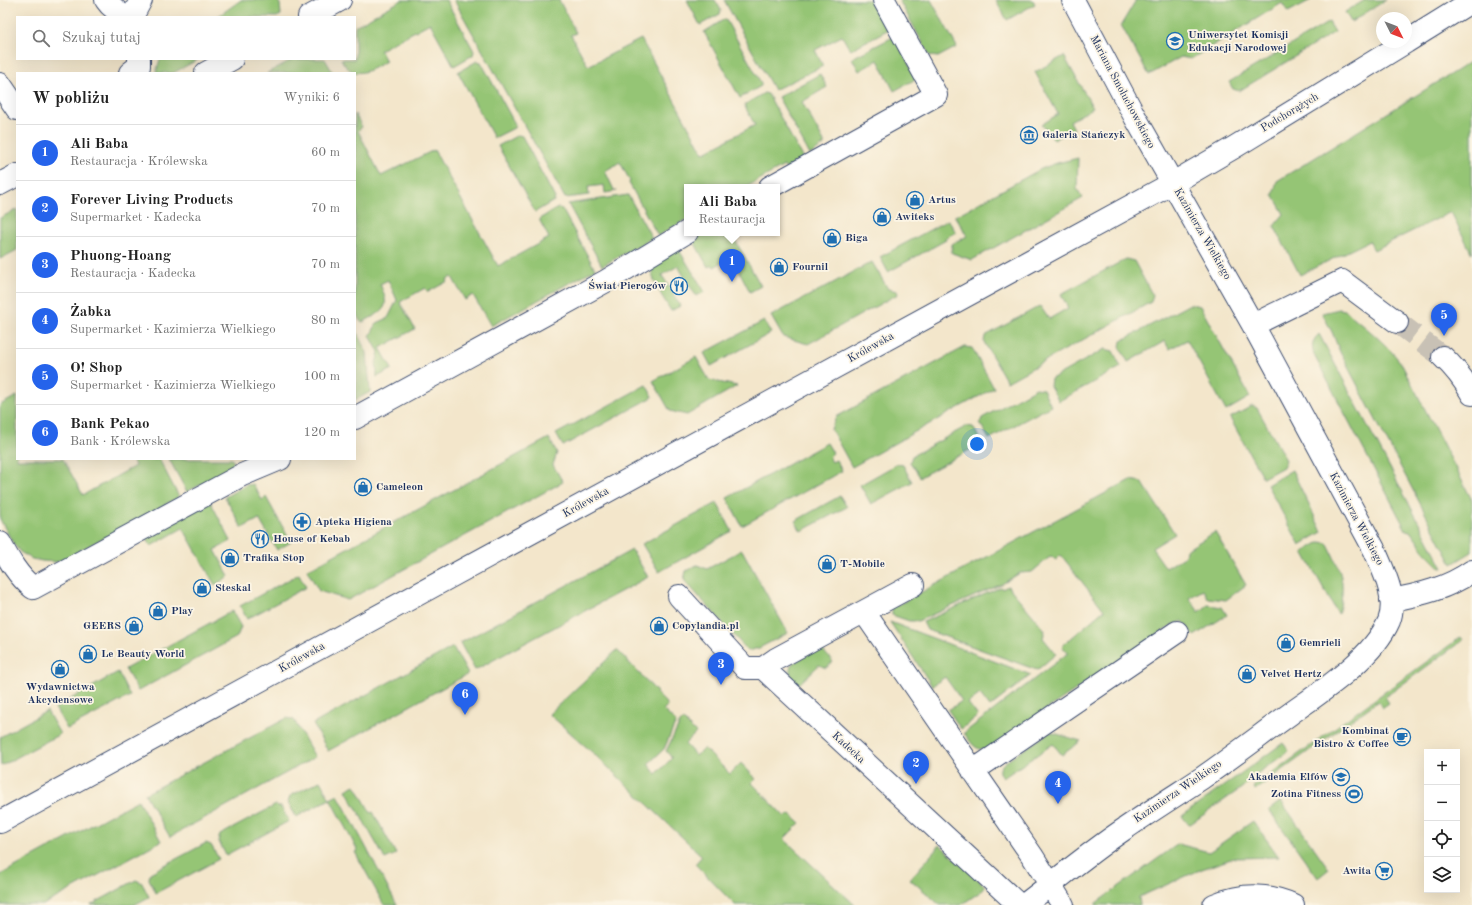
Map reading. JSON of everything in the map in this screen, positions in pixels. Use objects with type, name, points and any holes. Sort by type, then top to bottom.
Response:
[{"type":"street","points":[[106,0],[123,16]]},
{"type":"street","points":[[133,16],[141,0]]},
{"type":"street","points":[[310,16],[340,0]]},
{"type":"street","points":[[775,184],[936,95],[884,0]]},
{"type":"street","name":"Mariana Smoluchowskiego","points":[[1072,0],[1173,183]]},
{"type":"street","name":"Podchorążych","points":[[1412,38],[1472,1]]},
{"type":"street","name":"Podchorążych","points":[[1173,183],[1396,48]]},
{"type":"street","points":[[208,72],[230,60]]},
{"type":"street","points":[[0,84],[16,108]]},
{"type":"street","points":[[0,184],[16,176]]},
{"type":"street","name":"Kazimierza Wielkiego","points":[[1024,905],[1104,843],[1209,773],[1344,673],[1361,659],[1384,630],[1389,620],[1391,600],[1387,581],[1374,549],[1253,325],[1173,183]]},
{"type":"street","name":"Królewska","points":[[0,822],[1173,183]]},
{"type":"street","points":[[356,417],[606,281],[684,234]]},
{"type":"street","points":[[1253,325],[1342,281],[1397,322]]},
{"type":"street","points":[[1443,357],[1463,379],[1472,394]]},
{"type":"street","points":[[0,543],[10,561],[24,580],[34,588],[242,474],[277,460]]},
{"type":"street","points":[[1391,600],[1422,595],[1451,583],[1472,571]]},
{"type":"street","points":[[679,596],[745,668],[763,668],[776,659],[913,585]]},
{"type":"street","points":[[864,612],[1032,857],[1063,905]]},
{"type":"street","points":[[973,771],[1178,632]]},
{"type":"street","name":"Kadecka","points":[[763,668],[1019,905]]},
{"type":"street","points":[[1214,905],[1231,899],[1253,896],[1271,897],[1293,905]]},
{"type":"green space","points":[[241,0],[277,0],[280,4],[281,15],[279,16],[218,16]]},
{"type":"green space","points":[[402,0],[446,0],[474,51],[473,55],[454,66],[430,23],[380,50],[386,61],[367,71],[356,72],[346,66],[342,60],[356,60],[356,25]]},
{"type":"green space","points":[[454,0],[559,0],[576,33],[571,35],[588,66],[641,39],[703,153],[755,125],[744,105],[764,93],[768,94],[803,159],[786,169],[784,166],[751,184],[684,184],[684,221],[658,236],[629,183],[630,181],[620,162],[605,171],[614,190],[617,191],[605,193],[604,185],[588,187],[589,195],[565,198]]},
{"type":"green space","points":[[687,0],[715,0],[721,10],[720,14],[700,25]]},
{"type":"green space","points":[[724,0],[875,0],[891,28],[850,50],[842,36],[815,50],[823,66],[774,90]]},
{"type":"green space","points":[[899,0],[931,0],[957,47],[938,57],[930,56]]},
{"type":"green space","points":[[996,0],[1033,0],[1035,4],[1007,20]]},
{"type":"green space","name":"Uniwersytet Komisji Edukacji Narodowej","points":[[1136,0],[1311,0],[1288,12],[1282,3],[1191,59],[1181,57],[1149,75],[1121,25]]},
{"type":"green space","points":[[1365,0],[1386,0],[1351,22],[1345,12]]},
{"type":"green space","points":[[723,20],[726,20],[761,83],[761,86],[740,98],[704,32]]},
{"type":"green space","points":[[1329,22],[1335,32],[1239,91],[1233,89],[1229,82]]},
{"type":"green space","points":[[895,36],[916,79],[894,91],[878,60],[859,71],[852,58]]},
{"type":"green space","points":[[1064,56],[1093,108],[1070,121],[1074,129],[1054,140],[1041,125],[1058,114],[1035,72]]},
{"type":"green space","points":[[160,60],[197,60],[175,72],[156,72]]},
{"type":"green space","points":[[291,60],[326,60],[332,72],[269,72]]},
{"type":"green space","points":[[477,61],[481,62],[515,124],[514,128],[494,138],[458,72]]},
{"type":"green space","points":[[1472,61],[1472,254],[1451,212],[1374,250],[1369,241],[1300,275],[1274,226],[1284,214],[1273,195],[1277,181]]},
{"type":"green space","points":[[820,74],[827,87],[802,102],[824,142],[824,145],[810,155],[778,97]]},
{"type":"green space","points":[[356,116],[362,127],[358,131],[381,176],[434,150],[498,266],[549,238],[539,219],[558,208],[562,209],[595,269],[491,326],[473,295],[465,300],[452,277],[447,279],[448,281],[428,292],[425,288],[400,302],[415,329],[380,348],[392,369],[377,377],[376,363],[379,352],[370,336],[377,323],[388,318],[397,300],[388,280],[380,284],[385,299],[384,308],[376,315],[363,322],[360,321],[356,313]]},
{"type":"green space","points":[[518,135],[522,136],[555,198],[554,201],[535,212],[498,146]]},
{"type":"green space","points":[[1078,158],[1077,189],[1083,198],[972,260],[952,253],[952,244],[967,236],[955,216],[1041,169]]},
{"type":"green space","points":[[628,195],[652,238],[602,266],[568,204]]},
{"type":"green space","points":[[16,210],[16,251],[0,259],[0,218]]},
{"type":"green space","points":[[948,220],[956,232],[945,238],[946,240],[888,272],[880,257]]},
{"type":"green space","points":[[733,236],[761,286],[750,292],[732,257],[714,267],[712,265],[708,267],[693,240],[693,237]]},
{"type":"green space","points":[[677,247],[705,292],[696,296],[678,266],[662,275],[680,306],[671,311],[655,282],[652,270],[653,266],[658,260]]},
{"type":"green space","points":[[1126,259],[1134,261],[1153,296],[1151,302],[1007,382],[984,342],[985,336],[1040,306],[1049,319],[1068,308],[1061,294]]},
{"type":"green space","points":[[872,262],[888,289],[897,291],[898,294],[808,344],[783,337],[771,316]]},
{"type":"green space","points":[[1190,304],[1200,306],[1250,397],[1226,411],[1187,340],[1169,349],[1165,341],[1128,362],[1120,347],[1121,341]]},
{"type":"green space","points":[[1339,309],[1345,310],[1382,341],[1401,363],[1472,500],[1472,552],[1452,564],[1340,352],[1322,313]]},
{"type":"green space","points":[[764,321],[771,333],[711,366],[704,353]]},
{"type":"green space","points":[[356,330],[367,353],[370,392],[356,399]]},
{"type":"green space","points":[[1319,334],[1443,568],[1441,568],[1425,552],[1410,531],[1406,530],[1314,355],[1313,343]]},
{"type":"green space","points":[[965,347],[972,348],[994,388],[852,467],[831,429],[836,417]]},
{"type":"green space","points":[[1105,349],[1113,351],[1121,367],[1059,401],[1050,386],[1051,379]]},
{"type":"green space","points":[[696,357],[709,380],[737,386],[687,415],[670,411],[653,381]]},
{"type":"green space","points":[[646,385],[653,397],[563,446],[556,434]]},
{"type":"green space","points":[[1036,388],[1043,389],[1051,406],[989,439],[980,423],[982,418]]},
{"type":"green space","points":[[16,397],[16,460],[64,460],[83,495],[135,466],[132,460],[160,460],[179,497],[63,560],[56,562],[32,559],[20,552],[13,543],[0,519],[0,405]]},
{"type":"green space","points":[[1252,406],[1257,408],[1286,460],[1283,467],[1263,478],[1230,418]]},
{"type":"green space","points":[[967,426],[973,427],[982,443],[920,477],[910,462],[912,456]]},
{"type":"green space","points":[[549,438],[557,453],[553,465],[563,482],[348,600],[319,591],[307,570]]},
{"type":"green space","points":[[827,443],[833,453],[829,457],[832,462],[836,460],[842,471],[742,526],[727,498]]},
{"type":"green space","points":[[170,460],[232,460],[235,466],[187,492]]},
{"type":"green space","points":[[897,464],[903,465],[912,482],[871,504],[860,485]]},
{"type":"green space","points":[[1292,470],[1322,532],[1300,545],[1267,485]]},
{"type":"green space","points":[[1130,480],[1142,482],[1175,534],[1152,548],[1166,568],[1185,556],[1186,550],[1215,532],[1246,585],[1226,600],[1208,598],[1203,590],[1189,598],[1199,612],[1208,605],[1222,607],[1227,615],[1194,636],[1183,621],[1172,625],[986,750],[978,749],[964,733],[1068,653],[1062,646],[1104,610],[1061,555],[1056,560],[1051,556],[1032,572],[1020,573],[1002,584],[918,621],[909,621],[892,615],[892,608]]},
{"type":"green space","points":[[253,484],[262,500],[266,497],[291,542],[277,550],[259,519],[242,528],[225,497],[246,485]]},
{"type":"green space","points":[[840,496],[847,507],[801,531],[795,521]]},
{"type":"green space","points":[[210,501],[231,541],[215,550],[229,576],[215,585],[183,528],[151,546],[145,536]]},
{"type":"green space","points":[[717,503],[732,531],[659,572],[642,544]]},
{"type":"green space","points":[[1320,542],[1327,543],[1341,577],[1342,594],[1338,614],[1303,552]]},
{"type":"green space","points":[[632,550],[648,577],[475,670],[460,643]]},
{"type":"green space","points":[[742,550],[788,633],[759,648],[748,651],[684,580],[686,571],[697,565],[707,569]]},
{"type":"green space","points":[[299,574],[306,587],[247,619],[240,606]]},
{"type":"green space","points":[[1008,586],[1045,630],[1043,638],[1056,654],[1037,670],[927,630],[923,622],[1001,587],[1002,589]]},
{"type":"green space","points":[[232,611],[241,627],[237,637],[138,691],[125,669]]},
{"type":"green space","points":[[890,622],[1031,675],[990,707],[980,694],[968,703],[978,716],[961,729],[948,710],[962,701],[945,677],[932,686]]},
{"type":"green space","points":[[1461,637],[1463,640],[1385,697],[1389,703],[1382,708],[1378,701],[1255,790],[1253,787]]},
{"type":"green space","points":[[453,647],[468,674],[328,751],[313,724]]},
{"type":"green space","points":[[820,647],[833,662],[826,668],[819,665],[798,685],[791,674],[791,666],[793,663]]},
{"type":"green space","points":[[617,650],[668,705],[663,710],[676,722],[664,749],[648,764],[656,774],[672,758],[666,751],[683,720],[696,733],[685,744],[696,756],[704,748],[730,774],[741,763],[756,779],[752,783],[785,817],[790,814],[800,823],[784,839],[855,905],[735,905],[695,864],[702,856],[593,753],[549,714]]},
{"type":"green space","points":[[118,672],[130,696],[67,729],[55,708]]},
{"type":"green space","points":[[47,711],[60,734],[1,766],[0,737]]},
{"type":"green space","points":[[287,718],[294,720],[315,757],[170,837],[145,794]]},
{"type":"green space","points":[[1050,732],[1081,741],[1062,755],[1053,744],[1003,778],[1000,770],[1004,763]]},
{"type":"green space","points":[[1283,743],[1289,751],[1251,778],[1243,787],[1189,825],[1182,816]]},
{"type":"green space","points":[[320,781],[330,799],[296,817],[288,802],[290,796]]},
{"type":"green space","points":[[355,785],[371,813],[373,812],[396,854],[385,859],[346,790]]},
{"type":"green space","points":[[338,795],[397,905],[384,905],[355,852],[358,851],[330,799]]},
{"type":"green space","points":[[138,800],[161,841],[43,905],[1,905],[0,875]]},
{"type":"green space","points":[[1281,801],[1329,869],[1318,878],[1269,810]]},
{"type":"green space","points":[[276,805],[281,807],[289,821],[226,855],[218,841],[220,835]]},
{"type":"green space","points":[[1253,821],[1279,857],[1234,858],[1202,869],[1139,897],[1140,905],[1096,905],[1096,903],[1178,844],[1209,852]]},
{"type":"green space","points":[[206,843],[211,845],[219,859],[156,893],[149,879],[150,873]]},
{"type":"green space","points":[[940,845],[985,886],[983,890],[961,905],[940,905],[910,879]]},
{"type":"green space","points":[[136,880],[142,883],[149,897],[134,905],[91,905]]},
{"type":"tunnel","points":[[1397,322],[1443,357]]},
{"type":"place","name":"Uniwersytet Komisji Edukacji Narodowej","points":[[1175,41]]},
{"type":"place","name":"Galeria Stańczyk","points":[[1029,135]]},
{"type":"place","name":"Artus","points":[[915,200]]},
{"type":"place","name":"Awiteks","points":[[882,217]]},
{"type":"place","name":"Biga","points":[[832,238]]},
{"type":"place","name":"Fournil","points":[[779,267]]},
{"type":"place","name":"Ali Baba","points":[[732,282]]},
{"type":"place","name":"Świat Pierogów","points":[[679,286]]},
{"type":"place","name":"O! Shop","points":[[1444,336]]},
{"type":"place","name":"Cameleon","points":[[363,487]]},
{"type":"place","name":"Apteka Higiena","points":[[302,522]]},
{"type":"place","name":"House of Kebab","points":[[260,539]]},
{"type":"place","name":"Trafika Stop","points":[[230,558]]},
{"type":"place","name":"T-Mobile","points":[[827,564]]},
{"type":"place","name":"Steskal","points":[[202,588]]},
{"type":"place","name":"Play","points":[[158,611]]},
{"type":"place","name":"GEERS","points":[[134,626]]},
{"type":"place","name":"Copylandia.pl","points":[[659,626]]},
{"type":"place","name":"Gemrieli","points":[[1286,643]]},
{"type":"place","name":"Le Beauty World","points":[[88,654]]},
{"type":"place","name":"Wydawnictwa Akcydensowe","points":[[60,669]]},
{"type":"place","name":"Velvet Hertz","points":[[1247,674]]},
{"type":"place","name":"Phuong-Hoang","points":[[721,685]]},
{"type":"place","name":"Bank Pekao","points":[[465,715]]},
{"type":"place","name":"Kombinat Bistro & Coffee","points":[[1402,737]]},
{"type":"place","name":"Akademia Elfów","points":[[1341,777]]},
{"type":"place","name":"Forever Living Products","points":[[916,784]]},
{"type":"place","name":"Zotina Fitness","points":[[1354,794]]},
{"type":"place","name":"Żabka","points":[[1058,804]]},
{"type":"place","name":"Awita","points":[[1384,871]]}]
